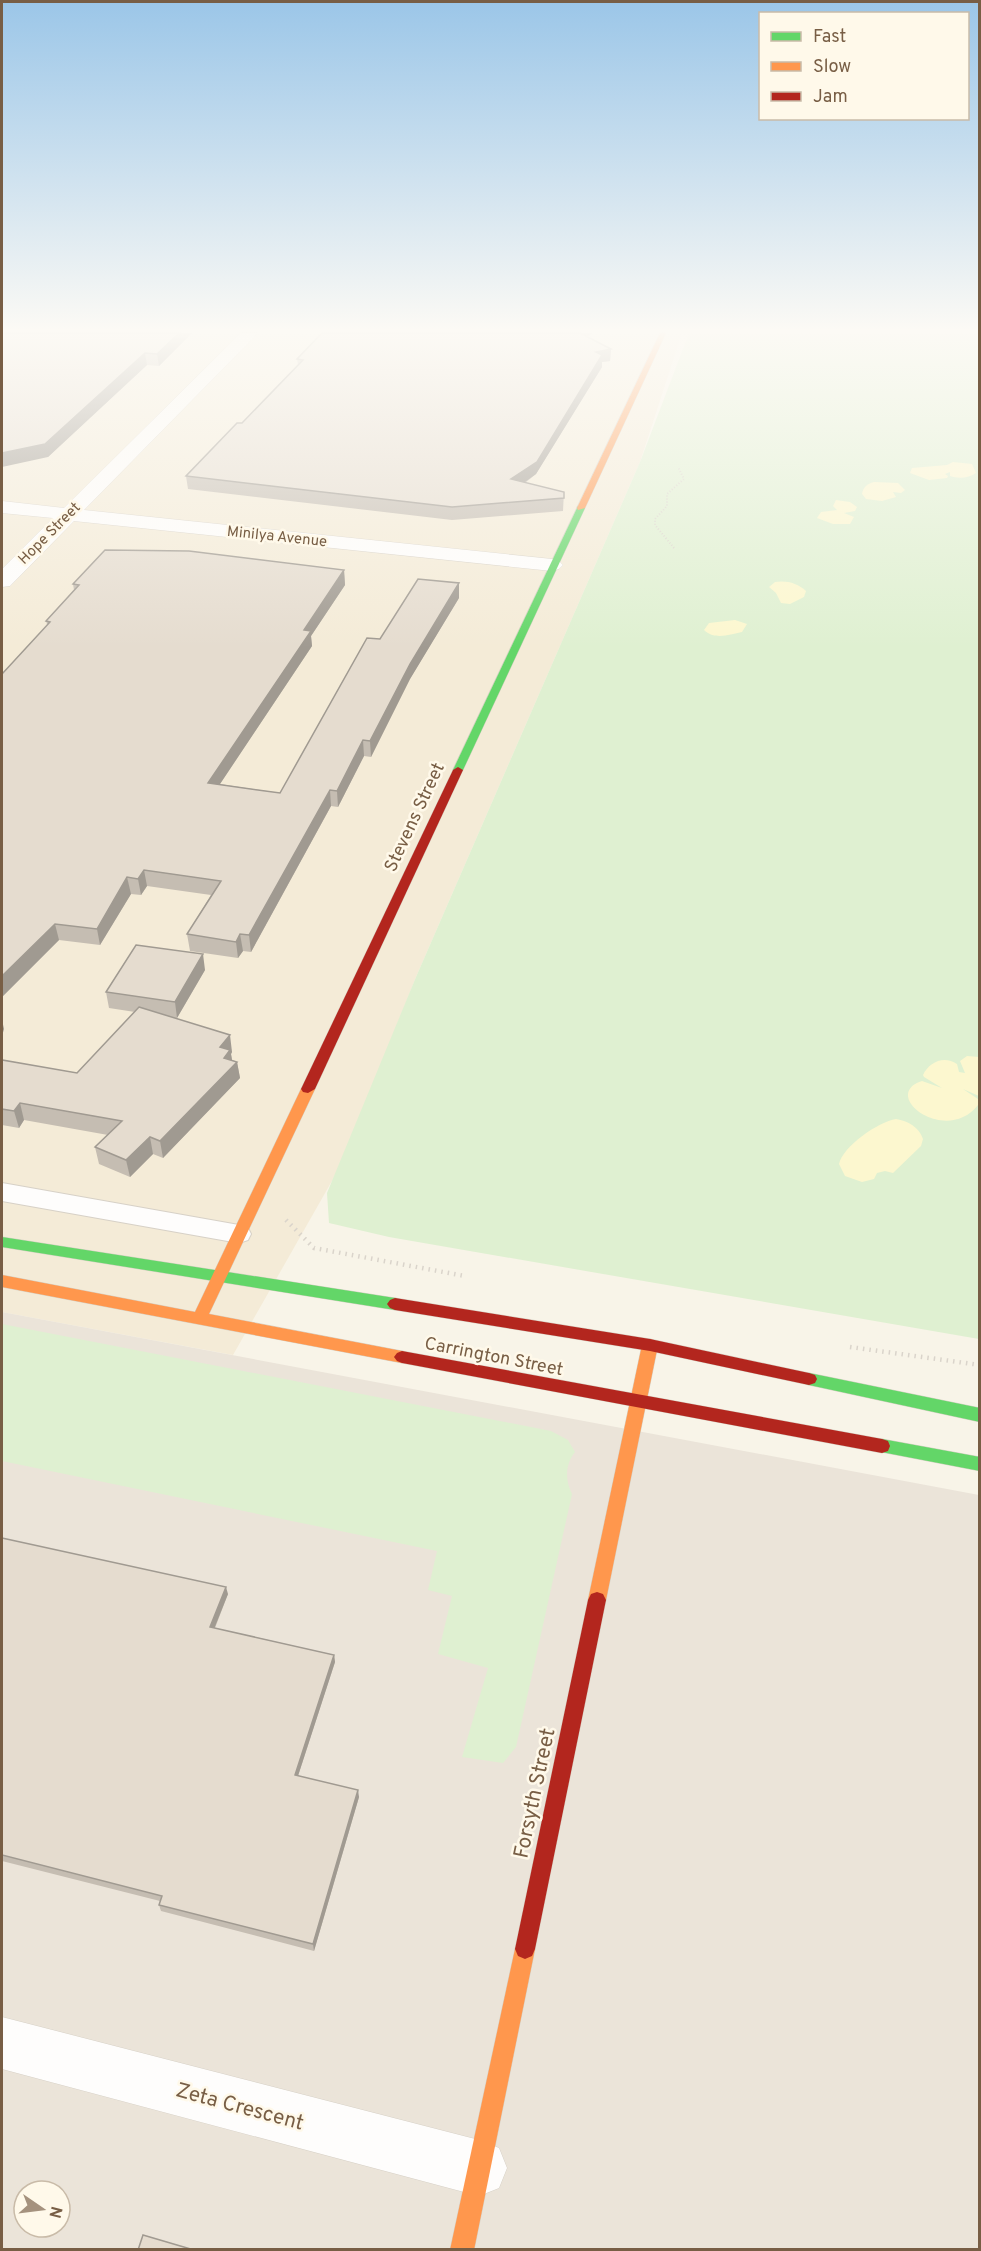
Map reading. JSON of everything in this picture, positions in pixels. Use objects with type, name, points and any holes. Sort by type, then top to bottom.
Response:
[{"type":"street","name":"Hope Street","points":[[2,580],[145,438]]},
{"type":"street","name":"Stevens Street","points":[[200,1318],[613,438]]},
{"type":"street","name":"Minilya Avenue","points":[[2,507],[552,565]]},
{"type":"street","name":"Carrington Street","points":[[2,1242],[650,1345],[980,1415]]},
{"type":"street","name":"Carrington Street","points":[[2,1281],[638,1402],[980,1464]]},
{"type":"street","name":"Forsyth Street","points":[[462,2250],[650,1345]]},
{"type":"street","name":"Zeta Crescent","points":[[2,2043],[479,2168]]},
{"type":"lane","points":[[2,1192],[239,1234]]},
{"type":"path","points":[[674,548],[655,525],[655,519],[667,506],[667,494],[684,479],[678,467]]},
{"type":"shaded area","points":[[2,438],[648,438],[640,462],[416,977],[341,1165],[233,1355],[2,1312]]},
{"type":"shaded area","points":[[2,1312],[979,1495],[979,2249],[2,2249]]},
{"type":"green space","points":[[649,438],[979,438],[979,1339],[389,1237],[329,1223],[327,1193],[416,977]]},
{"type":"green space","points":[[2,1324],[551,1431],[568,1440],[575,1452],[569,1462],[567,1473],[572,1494],[516,1747],[503,1763],[462,1757],[488,1668],[438,1654],[452,1596],[428,1590],[437,1551],[2,1461]]},
{"type":"sand","points":[[953,462],[972,464],[976,473],[960,478],[950,476],[950,472],[945,474],[947,478],[929,480],[910,473],[912,468],[947,465]]},
{"type":"sand","points":[[874,482],[898,483],[905,490],[901,493],[893,492],[896,497],[882,501],[866,499],[862,494],[863,489]]},
{"type":"sand","points":[[836,500],[850,502],[857,507],[855,511],[844,513],[854,517],[850,524],[833,524],[817,518],[821,512],[837,510],[833,506]]},
{"type":"sand","points":[[775,582],[796,584],[806,591],[804,597],[790,604],[781,603],[776,593],[769,587]]},
{"type":"sand","points":[[735,620],[747,624],[742,632],[717,636],[704,630],[709,623]]},
{"type":"sand","points":[[967,1056],[979,1057],[979,1096],[963,1089],[978,1099],[978,1105],[965,1116],[950,1121],[922,1114],[912,1106],[908,1096],[911,1088],[922,1081],[942,1088],[923,1075],[933,1063],[942,1060],[952,1061],[957,1064],[959,1072],[965,1073],[960,1061]]},
{"type":"sand","points":[[896,1119],[905,1121],[916,1128],[923,1139],[921,1146],[893,1173],[885,1171],[877,1173],[874,1179],[862,1182],[845,1176],[839,1164],[847,1150],[871,1130]]},
{"type":"building","points":[[2,438],[52,438],[45,444],[2,453]]},
{"type":"building","points":[[223,438],[552,438],[537,462],[511,479],[564,492],[564,498],[452,507],[186,476]]},
{"type":"building","points":[[105,550],[189,551],[344,570],[304,630],[311,631],[208,783],[280,793],[367,638],[380,639],[418,579],[459,583],[410,664],[370,741],[363,740],[337,791],[330,790],[249,935],[240,934],[236,942],[187,934],[221,881],[144,870],[138,879],[127,877],[97,929],[55,924],[2,976],[2,674],[50,622],[46,621],[79,585],[73,584]]},
{"type":"building","points":[[136,945],[203,954],[175,1002],[106,992]]},
{"type":"building","points":[[139,1007],[230,1035],[220,1047],[230,1050],[224,1058],[237,1062],[160,1141],[150,1137],[126,1160],[95,1147],[122,1121],[20,1103],[14,1111],[2,1109],[2,1060],[77,1073]]},
{"type":"building","points":[[2,1538],[226,1587],[210,1627],[334,1655],[295,1775],[358,1790],[313,1944],[159,1905],[162,1896],[2,1855]]},
{"type":"building","points":[[143,2235],[194,2250],[138,2250]]},
{"type":"traffic: fast","points":[[458,770],[581,508]]},
{"type":"traffic: fast","points":[[2,1242],[395,1304]]},
{"type":"traffic: fast","points":[[809,1379],[980,1415]]},
{"type":"traffic: fast","points":[[882,1446],[980,1464]]},
{"type":"traffic: slow","points":[[581,508],[614,438]]},
{"type":"traffic: slow","points":[[200,1318],[308,1089]]},
{"type":"traffic: slow","points":[[2,1281],[402,1357]]},
{"type":"traffic: slow","points":[[597,1600],[650,1345]]},
{"type":"traffic: slow","points":[[462,2250],[525,1949]]},
{"type":"traffic: jam","points":[[308,1089],[458,770]]},
{"type":"traffic: jam","points":[[395,1304],[650,1345],[809,1379]]},
{"type":"traffic: jam","points":[[402,1357],[882,1446]]},
{"type":"traffic: jam","points":[[525,1949],[597,1600]]}]
